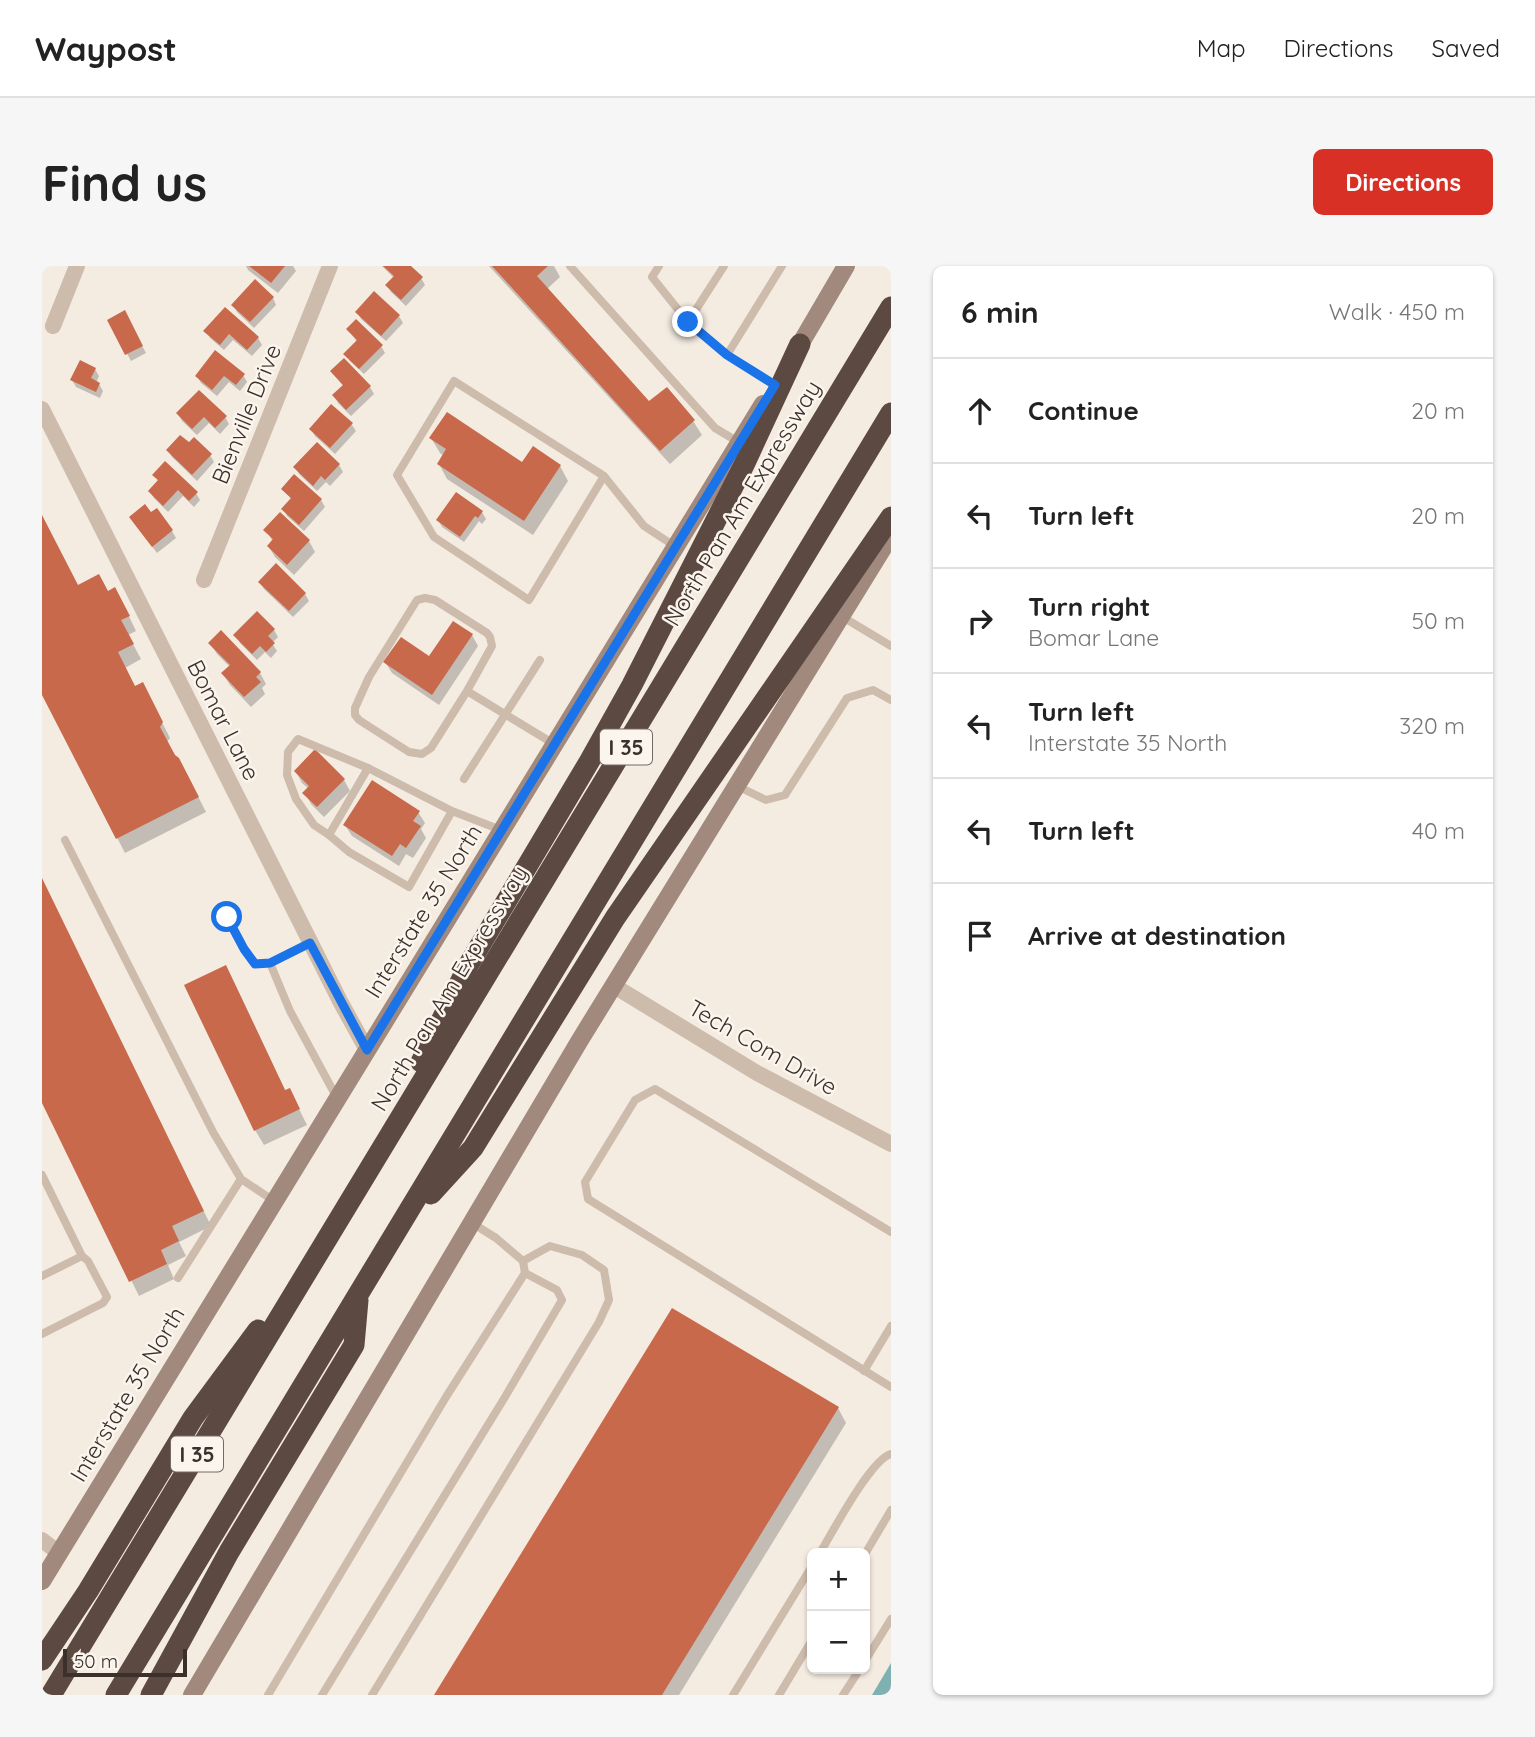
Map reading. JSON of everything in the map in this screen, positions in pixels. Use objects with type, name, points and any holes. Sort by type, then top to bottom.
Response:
[{"type":"highway","name":"North Pan Am Expressway","points":[[51,1695],[891,307]]},
{"type":"highway","points":[[361,1186],[469,964],[632,685],[744,465],[800,344]]},
{"type":"highway","name":"I 35","points":[[116,1695],[891,413]]},
{"type":"highway","points":[[401,1226],[473,1148],[615,918],[891,517]]},
{"type":"highway","points":[[42,1660],[88,1591],[193,1418],[344,1212]]},
{"type":"highway","points":[[151,1695],[229,1552],[354,1345],[359,1294]]},
{"type":"main road","name":"Interstate 35 North","points":[[42,1581],[846,266]]},
{"type":"main road","points":[[192,1695],[614,986],[891,535]]},
{"type":"street","points":[[53,326],[77,266]]},
{"type":"street","name":"Bienville Drive","points":[[204,580],[330,266]]},
{"type":"street","name":"Bomar Lane","points":[[42,409],[310,943],[367,1050]]},
{"type":"street","name":"Tech Com Drive","points":[[614,986],[757,1073],[891,1144]]},
{"type":"street","points":[[42,1541],[59,1553]]},
{"type":"lane","points":[[570,266],[715,428],[740,443]]},
{"type":"lane","points":[[659,266],[652,277],[688,322],[727,355],[775,385]]},
{"type":"lane","points":[[688,322],[724,266]]},
{"type":"lane","points":[[727,355],[782,266]]},
{"type":"lane","points":[[604,476],[529,600],[434,537],[397,475],[454,381],[604,476],[644,526],[676,547]]},
{"type":"lane","points":[[425,598],[435,600],[491,637],[492,646],[467,691],[431,748],[422,754],[410,752],[355,715],[355,708],[369,677],[417,600],[425,598]]},
{"type":"lane","points":[[841,616],[891,646]]},
{"type":"lane","points":[[464,779],[540,660]]},
{"type":"lane","points":[[737,786],[766,800],[785,794],[847,698],[873,690],[891,701]]},
{"type":"lane","points":[[467,691],[554,744]]},
{"type":"lane","points":[[452,811],[409,887],[349,852],[314,825],[296,799],[287,775],[288,752],[298,739],[368,768],[452,811],[501,830]]},
{"type":"lane","points":[[329,835],[368,768]]},
{"type":"lane","points":[[65,840],[206,1120],[241,1179],[274,1201]]},
{"type":"lane","points":[[227,917],[255,964],[270,963],[310,943]]},
{"type":"lane","points":[[270,963],[290,1011],[337,1098]]},
{"type":"lane","points":[[891,1232],[655,1089],[635,1100],[585,1182],[588,1199],[891,1387]]},
{"type":"lane","points":[[42,1175],[82,1256],[88,1261],[107,1297],[103,1303],[42,1334]]},
{"type":"lane","points":[[178,1278],[241,1179]]},
{"type":"lane","points":[[268,1695],[446,1397],[525,1273],[523,1261],[496,1238],[472,1223]]},
{"type":"lane","points":[[372,1695],[609,1300],[604,1270],[582,1255],[550,1246],[523,1261]]},
{"type":"lane","points":[[42,1276],[82,1256]]},
{"type":"lane","points":[[322,1695],[562,1300],[557,1290],[525,1273]]},
{"type":"lane","points":[[864,1371],[891,1326]]},
{"type":"lane","points":[[823,1548],[868,1475],[884,1456],[891,1454]]},
{"type":"lane","points":[[869,1548],[891,1510]]},
{"type":"lane","points":[[733,1695],[807,1574]]},
{"type":"lane","points":[[870,1653],[891,1619]]},
{"type":"lane","points":[[779,1695],[807,1648]]},
{"type":"lane","points":[[844,1695],[857,1674]]},
{"type":"water","points":[[891,1663],[891,1695],[872,1695]]},
{"type":"building","points":[[249,266],[285,266],[271,283]]},
{"type":"building","points":[[383,266],[411,266],[423,277],[401,300],[385,285],[394,276]]},
{"type":"building","points":[[492,266],[548,266],[537,276],[649,401],[667,387],[695,420],[660,451]]},
{"type":"building","points":[[255,279],[274,297],[250,322],[231,305]]},
{"type":"building","points":[[374,291],[400,315],[381,336],[355,312]]},
{"type":"building","points":[[225,307],[259,337],[247,350],[229,334],[220,345],[203,331]]},
{"type":"building","points":[[125,310],[143,346],[125,355],[107,320]]},
{"type":"building","points":[[356,319],[383,345],[359,369],[343,354],[357,340],[346,329]]},
{"type":"building","points":[[215,350],[245,374],[236,385],[224,376],[212,390],[195,376]]},
{"type":"building","points":[[344,358],[371,386],[346,410],[332,395],[343,385],[330,371]]},
{"type":"building","points":[[80,360],[96,368],[91,378],[100,383],[96,392],[70,380]]},
{"type":"building","points":[[199,390],[227,416],[215,428],[204,417],[192,429],[176,413]]},
{"type":"building","points":[[331,404],[353,423],[330,448],[309,429]]},
{"type":"building","points":[[447,412],[522,462],[533,446],[561,465],[524,521],[437,464],[446,449],[429,438]]},
{"type":"building","points":[[180,435],[189,442],[194,437],[212,454],[192,475],[166,450]]},
{"type":"building","points":[[317,442],[340,464],[325,480],[321,476],[313,486],[293,467]]},
{"type":"building","points":[[165,461],[198,492],[189,501],[178,490],[163,506],[148,491],[158,480],[152,475]]},
{"type":"building","points":[[294,474],[322,499],[299,525],[281,509],[291,498],[281,489]]},
{"type":"building","points":[[456,492],[483,511],[478,518],[475,516],[460,537],[436,520]]},
{"type":"building","points":[[145,504],[151,512],[157,508],[173,530],[152,547],[129,517]]},
{"type":"building","points":[[280,512],[310,540],[287,565],[267,546],[273,539],[263,530]]},
{"type":"building","points":[[42,515],[78,585],[99,574],[108,591],[115,587],[130,616],[121,620],[134,644],[118,652],[135,686],[143,682],[163,722],[160,727],[199,797],[116,839],[42,695]]},
{"type":"building","points":[[276,563],[306,593],[289,611],[258,582]]},
{"type":"building","points":[[257,611],[275,629],[268,636],[275,643],[266,652],[260,646],[252,654],[233,635]]},
{"type":"building","points":[[453,621],[473,634],[432,695],[383,662],[401,637],[429,656]]},
{"type":"building","points":[[221,630],[261,672],[256,677],[261,682],[244,697],[221,673],[230,665],[208,643]]},
{"type":"building","points":[[315,749],[345,779],[317,807],[302,793],[309,786],[294,771]]},
{"type":"building","points":[[372,780],[420,811],[413,821],[421,826],[406,848],[400,844],[392,856],[343,825]]},
{"type":"building","points":[[42,878],[204,1211],[172,1226],[179,1241],[161,1250],[167,1264],[129,1282],[42,1103]]},
{"type":"building","points":[[226,965],[285,1090],[290,1088],[300,1109],[254,1131],[184,985]]},
{"type":"building","points":[[672,1308],[839,1407],[662,1695],[434,1695]]},
{"type":"route","points":[[227,917],[255,964],[270,963],[310,943],[367,1050],[775,385],[727,355],[688,322]]}]
